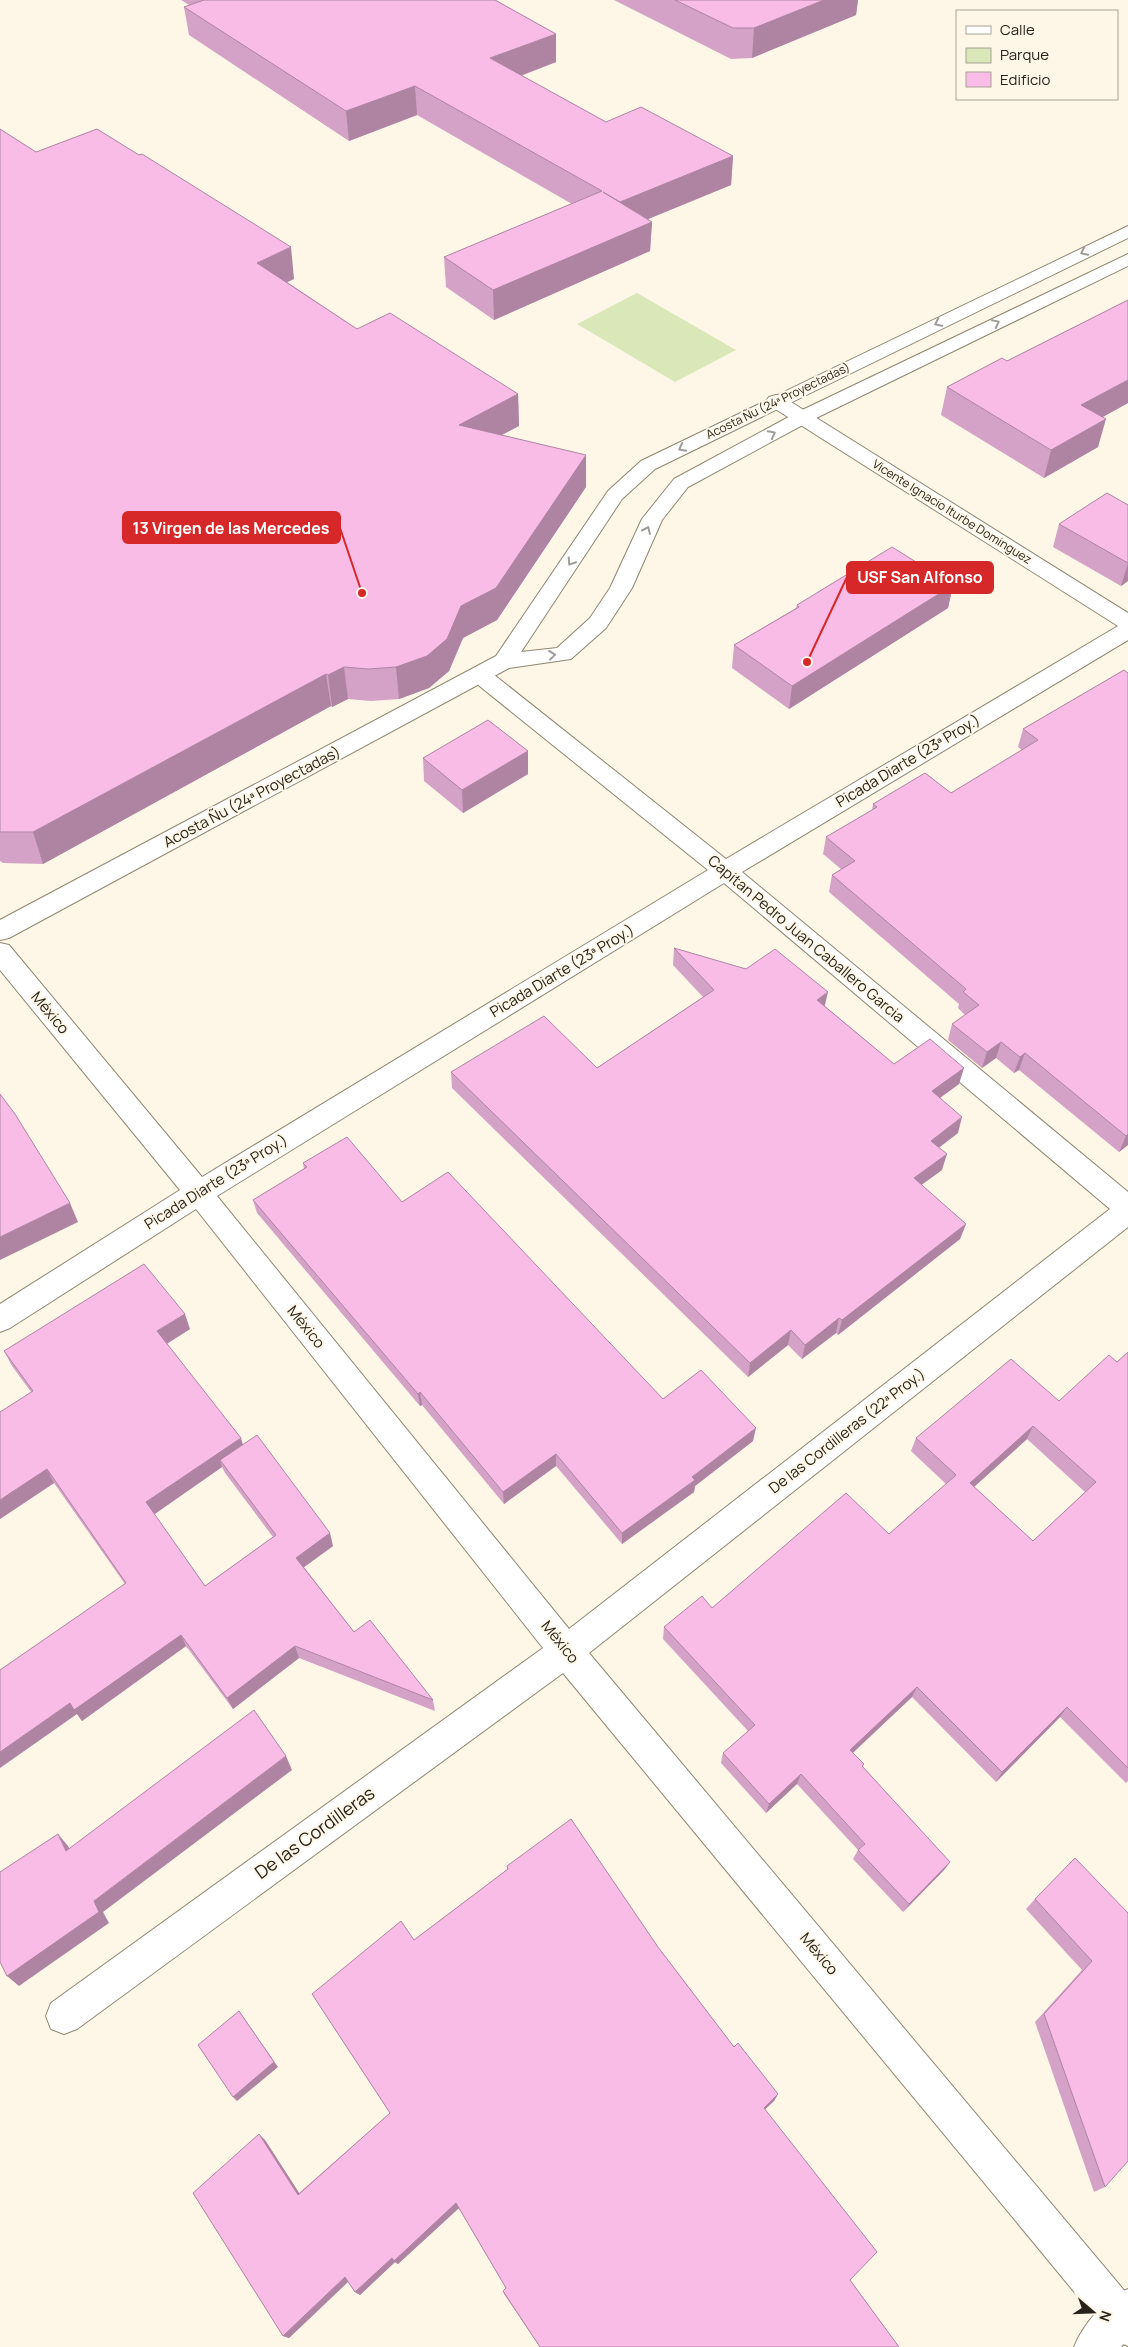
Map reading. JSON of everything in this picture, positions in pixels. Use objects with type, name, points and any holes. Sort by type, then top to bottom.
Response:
[{"type":"street","name":"Acosta Ñu (24ª Proyectadas)","points":[[504,661],[615,495],[648,465],[1128,231]]},
{"type":"street","name":"Acosta Ñu (24ª Proyectadas)","points":[[0,931],[504,661],[563,654],[598,623],[622,588],[652,518],[681,483],[802,417],[1128,259]]},
{"type":"street","name":"Vicente Ignacio Iturbe Dominguez","points":[[776,401],[1128,623]]},
{"type":"street","name":"Picada Diarte (23ª Proy.)","points":[[0,1319],[198,1192],[724,872],[1128,630]]},
{"type":"street","name":"Capitan Pedro Juan Caballero Garcia","points":[[480,675],[724,872],[1128,1210]]},
{"type":"street","name":"México","points":[[0,952],[198,1192],[566,1650],[1126,2317]]},
{"type":"street","name":"De las Cordilleras (22ª Proy.)","points":[[566,1650],[1128,1210]]},
{"type":"street","name":"De las Cordilleras","points":[[64,2016],[566,1650]]},
{"type":"street","points":[[1094,2347],[1126,2317]]},
{"type":"green space","points":[[637,293],[736,350],[675,382],[577,324]]},
{"type":"building","points":[[204,0],[495,0],[556,34],[490,58],[606,122],[641,107],[733,156],[620,202],[603,192],[652,222],[493,290],[444,257],[602,191],[415,86],[346,111],[184,7]]},
{"type":"building","points":[[675,0],[824,0],[754,28],[733,28]]},
{"type":"building","points":[[0,129],[36,152],[97,129],[139,155],[142,154],[291,247],[257,263],[357,329],[390,313],[518,394],[459,425],[586,455],[496,588],[461,606],[447,639],[427,656],[396,667],[368,669],[344,667],[328,675],[326,674],[33,832],[0,832]]},
{"type":"building","points":[[1128,300],[1128,380],[1081,405],[1106,419],[1051,450],[947,387],[1002,358],[1007,361]]},
{"type":"building","points":[[1107,493],[1128,505],[1128,563],[1059,524]]},
{"type":"building","points":[[892,547],[953,585],[792,686],[734,645],[799,607],[797,605]]},
{"type":"building","points":[[1124,670],[1128,673],[1128,1134],[1126,1136],[1025,1053],[1020,1057],[1001,1042],[987,1052],[952,1024],[979,1005],[963,992],[966,989],[832,875],[855,861],[826,837],[877,807],[873,804],[925,773],[951,793],[1038,740],[1023,729]]},
{"type":"building","points":[[488,720],[528,751],[462,790],[423,758]]},
{"type":"building","points":[[674,948],[746,969],[775,949],[828,992],[817,1000],[894,1064],[930,1039],[964,1068],[932,1091],[962,1117],[931,1141],[947,1154],[914,1178],[966,1224],[842,1320],[839,1318],[805,1345],[791,1330],[750,1363],[451,1072],[544,1016],[597,1068],[714,990]]},
{"type":"building","points":[[0,1094],[15,1114],[70,1203],[0,1237]]},
{"type":"building","points":[[347,1137],[402,1202],[448,1172],[663,1399],[701,1370],[756,1428],[692,1477],[695,1480],[622,1533],[556,1454],[503,1492],[420,1392],[418,1394],[253,1200],[307,1167],[303,1163]]},
{"type":"building","points":[[144,1264],[185,1314],[157,1331],[241,1438],[146,1502],[205,1586],[276,1535],[220,1460],[257,1435],[330,1533],[296,1558],[354,1632],[370,1620],[433,1700],[295,1646],[227,1698],[181,1635],[74,1710],[70,1703],[0,1752],[0,1670],[126,1583],[47,1469],[0,1500],[0,1412],[33,1391],[4,1351]]},
{"type":"building","points":[[1128,1352],[1128,1768],[1067,1707],[1002,1772],[917,1687],[850,1750],[864,1764],[862,1766],[950,1862],[909,1904],[858,1850],[865,1844],[801,1774],[769,1804],[723,1753],[755,1725],[664,1627],[702,1596],[712,1608],[846,1493],[889,1534],[956,1475],[916,1438],[1011,1359],[1059,1401],[1109,1355],[1117,1362]],"holes":[[[1033,1426],[1096,1482],[1033,1541],[970,1483]]]},
{"type":"building","points":[[254,1710],[286,1756],[94,1901],[99,1912],[7,1976],[0,1962],[0,1872],[58,1834],[66,1851]]},
{"type":"building","points":[[571,1819],[658,1947],[734,2047],[738,2043],[778,2094],[764,2108],[877,2252],[850,2280],[899,2347],[540,2347],[503,2291],[506,2288],[456,2203],[394,2261],[392,2258],[355,2292],[345,2277],[283,2336],[193,2193],[259,2134],[298,2195],[390,2113],[312,1994],[401,1921],[414,1940],[508,1869],[507,1866]]},
{"type":"building","points":[[1075,1858],[1128,1913],[1128,2161],[1105,2187],[1044,2014],[1092,1961],[1035,1899]]},
{"type":"building","points":[[239,2011],[274,2062],[233,2097],[198,2045]]},
{"type":"place","name":"13 Virgen de las Mercedes","points":[[362,593]]},
{"type":"place","name":"USF San Alfonso","points":[[807,662]]}]
